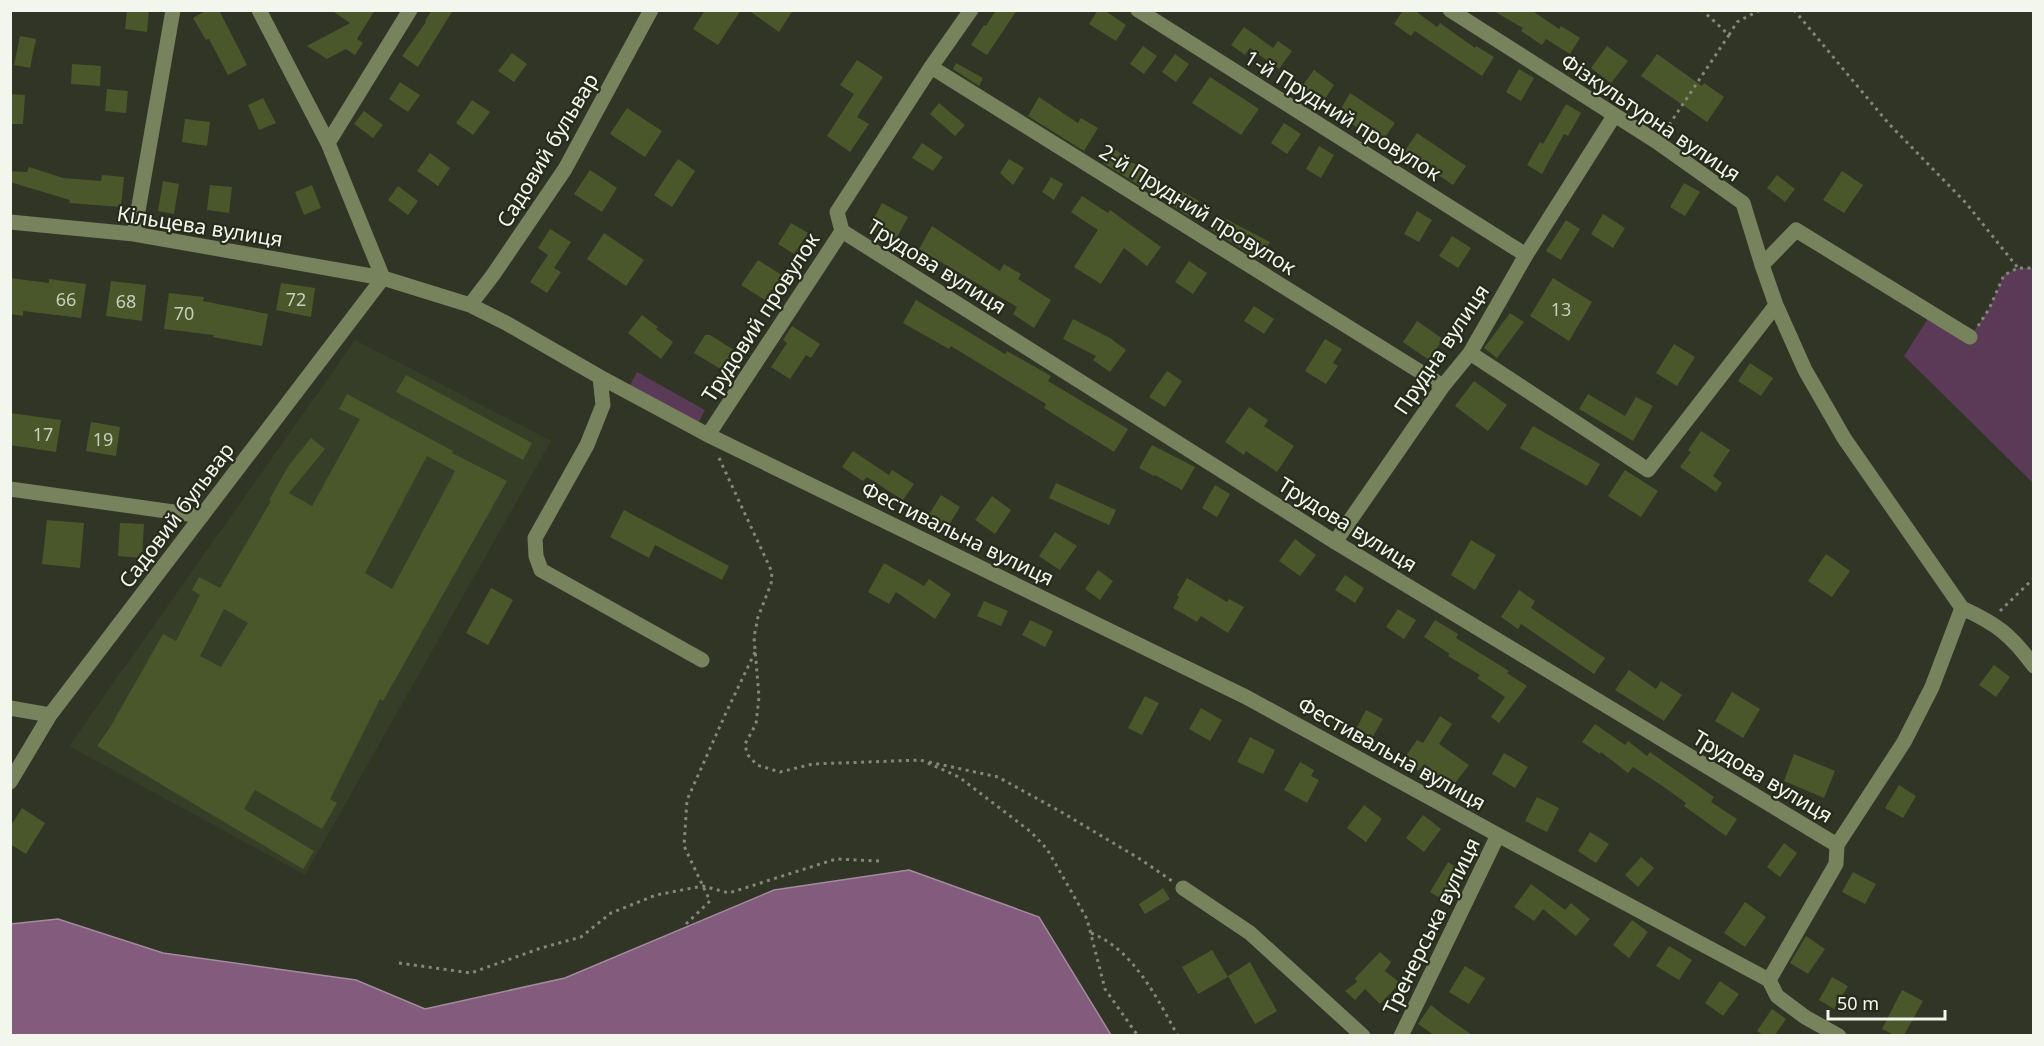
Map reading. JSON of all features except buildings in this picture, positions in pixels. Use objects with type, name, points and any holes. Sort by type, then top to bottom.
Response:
[{"type":"street","points":[[134,234],[173,10]]},
{"type":"street","points":[[259,10],[328,143],[383,278]]},
{"type":"street","points":[[328,143],[410,10]]},
{"type":"street","name":"Садовий бульвар","points":[[470,305],[565,169],[651,10]]},
{"type":"street","name":"Трудовий провулок","points":[[708,435],[842,231],[837,212],[931,67],[971,10]]},
{"type":"street","name":"1-й Прудний провулок","points":[[1138,10],[1526,255]]},
{"type":"street","name":"Фізкультурна вулиця","points":[[1450,10],[1657,142],[1743,203],[1776,305],[1805,370],[1844,438],[1962,608]]},
{"type":"street","name":"2-й Прудний провулок","points":[[931,67],[1443,386]]},
{"type":"street","name":"Прудна вулиця","points":[[1335,542],[1443,386],[1470,352],[1526,255],[1614,116]]},
{"type":"street","name":"Кільцева вулиця","points":[[10,222],[134,234],[383,278]]},
{"type":"street","points":[[1762,266],[1796,230],[1970,337]]},
{"type":"street","name":"Трудова вулиця","points":[[842,231],[1335,542],[1837,845]]},
{"type":"street","name":"Садовий бульвар","points":[[10,782],[50,715],[383,278]]},
{"type":"street","name":"Фестивальна вулиця","points":[[383,278],[470,305],[708,435],[1246,697],[1769,980]]},
{"type":"street","points":[[1470,352],[1648,470],[1776,305]]},
{"type":"street","points":[[600,376],[603,405],[587,445],[535,538],[536,556],[541,570],[702,660]]},
{"type":"street","points":[[10,489],[202,516]]},
{"type":"street","points":[[1839,1035],[1804,1017],[1777,996],[1769,980],[1836,864],[1837,845],[1904,742],[1932,687],[1962,608],[1990,621],[2017,644],[2034,666]]},
{"type":"street","points":[[10,708],[50,715]]},
{"type":"street","name":"Тренерська вулиця","points":[[1401,1035],[1498,835]]},
{"type":"street","name":"Тренерська вулиця","points":[[1183,888],[1251,933],[1363,1035]]},
{"type":"path","points":[[1702,10],[1729,35]]},
{"type":"path","points":[[1657,142],[1737,22],[1760,10]]},
{"type":"path","points":[[1794,10],[1889,124],[1966,203],[2019,268]]},
{"type":"path","points":[[1970,337],[1989,309],[2004,275],[2019,268],[2034,268]]},
{"type":"path","points":[[708,435],[772,572],[771,584],[758,617],[754,637],[759,697],[756,724],[745,744],[747,754],[757,765],[780,772],[813,764],[921,760],[998,777],[1140,859],[1183,888]]},
{"type":"path","points":[[1990,621],[2034,578]]},
{"type":"path","points":[[686,924],[710,901],[684,846],[687,800],[724,715],[756,650]]},
{"type":"path","points":[[921,760],[959,777],[1031,831],[1047,849],[1087,919],[1105,988],[1138,1035]]},
{"type":"path","points":[[399,963],[471,973],[540,948],[581,937],[611,913],[656,895],[703,886],[729,893],[836,859],[879,861]]},
{"type":"path","points":[[1091,933],[1104,938],[1136,968],[1178,1035]]},
{"type":"shaded area","points":[[2018,268],[2033,268],[2033,483],[1904,356],[1931,314],[1970,337],[1989,309],[2004,275]]},
{"type":"shaded area","points":[[355,340],[551,441],[305,875],[69,746]]},
{"type":"shaded area","points":[[637,372],[705,410],[697,425],[629,387]]},
{"type":"shaded area","points":[[909,870],[1039,917],[1111,1035],[11,1035],[11,924],[58,919],[163,953],[356,980],[425,1009],[565,978],[774,890]]}]
